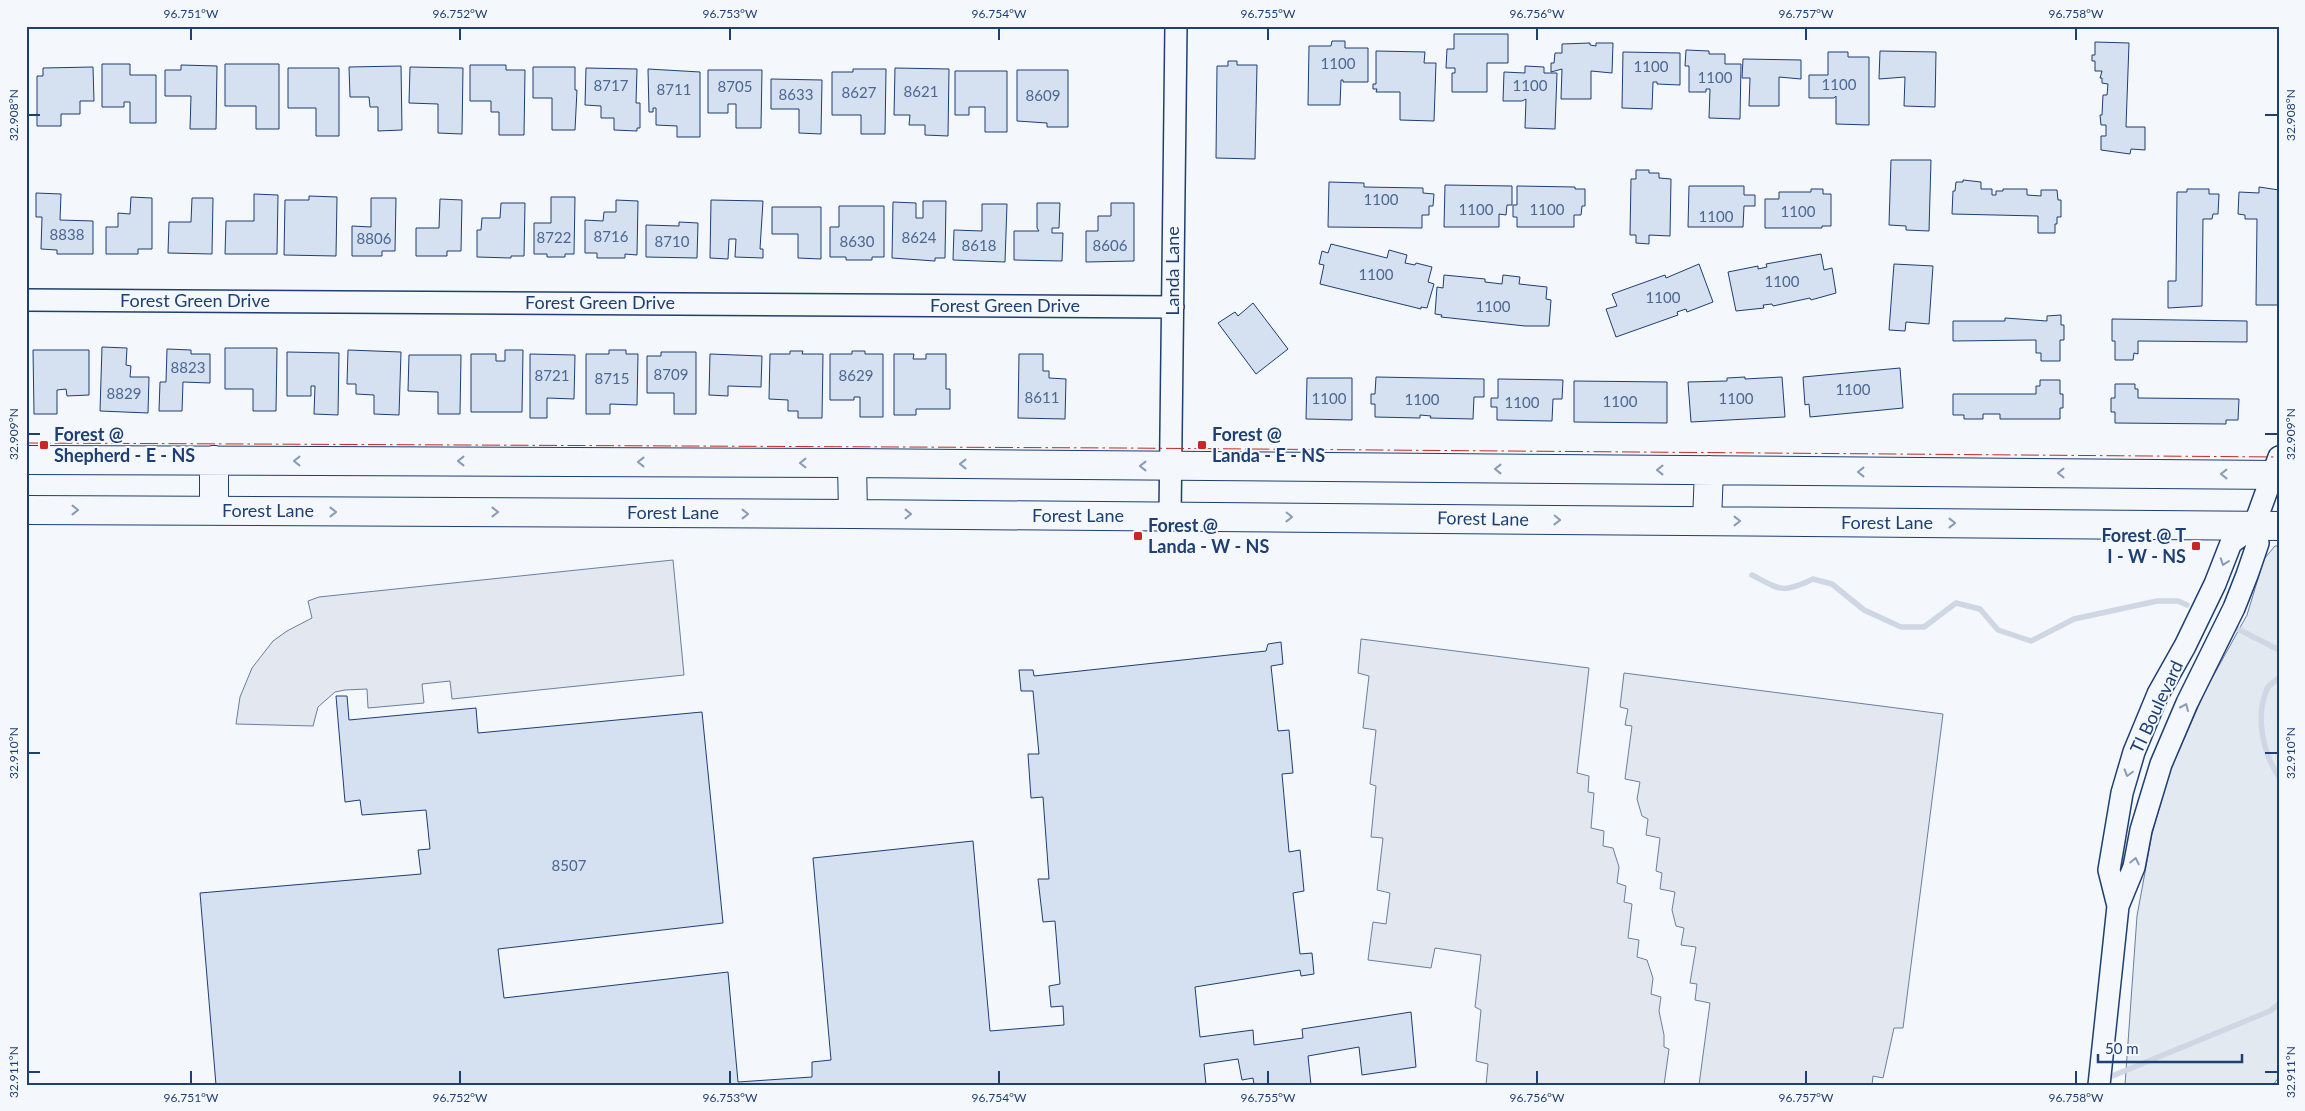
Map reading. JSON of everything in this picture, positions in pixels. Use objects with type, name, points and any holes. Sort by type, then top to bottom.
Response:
[{"type":"main road","points":[[26,460],[852,463],[1709,470],[2277,469]]},
{"type":"main road","points":[[214,460],[214,511]]},
{"type":"main road","points":[[852,463],[853,514]]},
{"type":"main road","points":[[1707,521],[1709,470]]},
{"type":"main road","name":"Forest Lane","points":[[26,510],[1170,516],[2266,526]]},
{"type":"street","name":"Landa Lane","points":[[1170,516],[1176,26]]},
{"type":"street","name":"Forest Green Drive","points":[[26,300],[1173,307]]},
{"type":"street","name":"TI Boulevard","points":[[2099,1085],[2118,906],[2134,867],[2141,830],[2161,764],[2183,712],[2234,608],[2266,526],[2277,469]]},
{"type":"street","name":"TI Boulevard","points":[[2118,906],[2109,870],[2122,793],[2134,752],[2158,694],[2216,584],[2230,543],[2266,526]]},
{"type":"shaded area","points":[[2275,546],[2279,546],[2279,1077],[2273,1085],[2125,1085],[2137,916],[2152,834],[2170,771],[2206,689],[2247,615],[2264,559]]},
{"type":"shaded area","points":[[673,560],[684,675],[452,699],[450,681],[422,684],[424,703],[368,708],[367,689],[345,690],[335,692],[318,707],[313,726],[236,724],[240,697],[252,668],[273,641],[287,631],[312,618],[308,601],[319,597]]},
{"type":"shaded area","points":[[1361,639],[1589,668],[1577,773],[1589,776],[1588,792],[1594,793],[1591,828],[1604,831],[1603,846],[1613,848],[1619,867],[1617,883],[1626,886],[1624,902],[1632,904],[1628,938],[1639,940],[1637,957],[1647,960],[1653,978],[1651,994],[1661,997],[1659,1011],[1664,1035],[1664,1047],[1669,1049],[1664,1085],[1486,1085],[1488,1064],[1476,1061],[1481,1010],[1475,1007],[1481,955],[1435,948],[1431,968],[1368,960],[1373,922],[1386,924],[1390,893],[1377,890],[1383,838],[1371,837],[1376,786],[1370,784],[1376,730],[1363,728],[1369,676],[1358,673]]},
{"type":"shaded area","points":[[1624,673],[1943,714],[1903,1028],[1894,1028],[1883,1078],[1873,1076],[1872,1085],[1699,1085],[1710,1003],[1695,1000],[1697,984],[1690,983],[1696,947],[1681,945],[1684,928],[1676,926],[1672,910],[1675,892],[1660,889],[1662,873],[1656,871],[1660,838],[1646,835],[1648,819],[1642,816],[1637,799],[1640,782],[1625,779],[1632,726],[1625,725],[1628,709],[1620,707]]},
{"type":"building","points":[[1454,34],[1508,34],[1508,63],[1487,63],[1487,92],[1452,92],[1452,73],[1455,73],[1455,68],[1446,68],[1447,49],[1454,49]]},
{"type":"building","points":[[1332,41],[1345,41],[1345,48],[1368,48],[1368,82],[1343,82],[1341,80],[1340,105],[1308,105],[1309,46],[1331,46]]},
{"type":"building","points":[[2095,42],[2129,43],[2126,127],[2145,127],[2145,150],[2131,149],[2130,154],[2101,150],[2101,136],[2106,136],[2106,125],[2101,125],[2100,115],[2102,115],[2103,95],[2107,95],[2108,84],[2102,83],[2102,78],[2100,78],[2102,71],[2095,71],[2095,61],[2092,61],[2092,55],[2095,55]]},
{"type":"building","points":[[1590,43],[1590,45],[1596,46],[1596,43],[1613,43],[1612,73],[1591,71],[1591,99],[1561,99],[1562,69],[1551,72],[1551,63],[1554,63],[1555,53],[1562,53],[1562,44]]},
{"type":"building","points":[[1686,50],[1709,51],[1709,54],[1725,54],[1725,64],[1741,64],[1740,119],[1709,118],[1710,89],[1706,89],[1706,92],[1689,92],[1689,66],[1685,66]]},
{"type":"building","points":[[1376,51],[1425,52],[1424,63],[1436,63],[1434,121],[1400,120],[1400,92],[1376,92],[1377,89],[1373,89],[1373,84],[1376,84]]},
{"type":"building","points":[[1880,51],[1936,52],[1935,107],[1904,106],[1905,77],[1879,79]]},
{"type":"building","points":[[1623,52],[1680,53],[1680,85],[1657,84],[1657,82],[1653,82],[1652,109],[1622,108]]},
{"type":"building","points":[[1828,52],[1848,52],[1848,57],[1869,57],[1869,125],[1836,124],[1836,96],[1834,98],[1809,98],[1809,75],[1828,75]]},
{"type":"building","points":[[1743,59],[1801,60],[1801,79],[1779,77],[1779,106],[1749,106],[1750,78],[1742,78]]},
{"type":"building","points":[[1228,61],[1237,61],[1237,65],[1257,65],[1255,159],[1216,158],[1217,66],[1228,66]]},
{"type":"building","points":[[102,64],[130,64],[130,75],[156,75],[156,123],[130,123],[130,102],[124,102],[124,107],[102,107]]},
{"type":"building","points":[[225,64],[279,64],[279,129],[256,129],[256,106],[225,106]]},
{"type":"building","points":[[181,65],[217,66],[216,129],[190,129],[191,96],[165,96],[165,70],[181,70]]},
{"type":"building","points":[[470,65],[506,65],[506,70],[525,70],[524,135],[499,135],[499,112],[491,112],[491,101],[470,101]]},
{"type":"building","points":[[401,66],[402,130],[378,131],[378,107],[370,107],[369,97],[350,97],[349,67]]},
{"type":"building","points":[[1525,66],[1544,67],[1544,73],[1557,73],[1555,129],[1525,128],[1526,99],[1522,101],[1503,101],[1504,72],[1525,73]]},
{"type":"building","points":[[93,67],[94,101],[80,101],[80,114],[61,114],[61,126],[37,126],[37,76],[43,76],[43,68]]},
{"type":"building","points":[[410,67],[463,68],[462,134],[438,133],[438,104],[409,103]]},
{"type":"building","points":[[533,67],[575,67],[575,90],[577,90],[575,130],[552,130],[552,98],[533,98]]},
{"type":"building","points":[[288,68],[339,68],[339,136],[316,136],[316,108],[288,108]]},
{"type":"building","points":[[586,68],[637,69],[636,103],[640,103],[640,128],[637,128],[637,131],[614,130],[614,118],[601,118],[601,106],[585,105]]},
{"type":"building","points":[[895,68],[949,69],[948,136],[925,135],[925,125],[909,125],[910,115],[894,115]]},
{"type":"building","points":[[648,69],[700,72],[700,137],[677,137],[677,126],[656,125],[656,108],[653,108],[653,112],[649,112]]},
{"type":"building","points":[[853,69],[886,69],[885,134],[861,134],[861,115],[832,115],[832,72],[853,72]]},
{"type":"building","points":[[708,70],[762,70],[761,128],[736,128],[736,104],[728,104],[728,113],[708,113]]},
{"type":"building","points":[[1017,70],[1068,70],[1068,127],[1047,127],[1047,123],[1017,121]]},
{"type":"building","points":[[955,71],[1007,71],[1007,132],[985,132],[985,107],[969,107],[969,115],[955,115]]},
{"type":"building","points":[[771,79],[822,80],[821,134],[799,133],[799,109],[771,109]]},
{"type":"building","points":[[1891,160],[1931,160],[1929,231],[1906,230],[1906,226],[1889,225]]},
{"type":"building","points":[[1636,170],[1649,170],[1649,173],[1659,173],[1659,178],[1671,179],[1670,236],[1649,235],[1649,244],[1636,243],[1636,235],[1630,235],[1631,179],[1636,179]]},
{"type":"building","points":[[1963,180],[1981,182],[1981,189],[1992,189],[1992,195],[1996,195],[1996,191],[2003,191],[2003,189],[2027,189],[2027,195],[2041,196],[2041,190],[2057,190],[2058,200],[2061,200],[2061,217],[2057,217],[2055,233],[2038,233],[2038,216],[1952,214],[1953,191],[1955,191],[1956,182],[1963,182]]},
{"type":"building","points":[[1329,182],[1364,183],[1364,187],[1423,188],[1423,193],[1434,194],[1433,206],[1429,206],[1429,215],[1422,215],[1422,228],[1328,227]]},
{"type":"building","points":[[1445,185],[1512,186],[1512,205],[1507,205],[1506,215],[1499,214],[1499,227],[1444,227]]},
{"type":"building","points":[[1517,186],[1575,187],[1575,189],[1585,189],[1585,206],[1582,206],[1581,215],[1574,215],[1574,227],[1517,227],[1517,217],[1513,217],[1513,205],[1517,205]]},
{"type":"building","points":[[1689,186],[1744,186],[1744,195],[1755,195],[1755,206],[1744,206],[1743,227],[1688,227]]},
{"type":"building","points":[[2259,187],[2279,190],[2279,305],[2256,305],[2257,219],[2245,219],[2245,215],[2238,214],[2239,192],[2259,193]]},
{"type":"building","points":[[1811,189],[1823,189],[1823,194],[1831,194],[1831,226],[1822,226],[1822,228],[1765,228],[1765,199],[1779,199],[1779,192],[1811,192]]},
{"type":"building","points":[[2187,189],[2209,189],[2209,194],[2219,194],[2218,214],[2213,214],[2212,219],[2203,219],[2202,306],[2168,308],[2168,281],[2176,281],[2177,192],[2187,192]]},
{"type":"building","points":[[36,193],[61,194],[60,220],[93,221],[93,254],[57,254],[57,250],[41,249],[42,217],[36,217]]},
{"type":"building","points":[[254,194],[278,195],[277,254],[225,254],[226,221],[254,221]]},
{"type":"building","points":[[309,196],[337,197],[336,256],[284,255],[285,200],[309,200]]},
{"type":"building","points":[[131,197],[152,198],[152,249],[138,249],[138,254],[106,254],[106,227],[118,227],[118,213],[130,214]]},
{"type":"building","points":[[551,197],[575,197],[574,254],[565,254],[565,257],[547,257],[547,254],[534,254],[534,223],[551,223]]},
{"type":"building","points":[[192,198],[213,198],[212,254],[168,253],[169,222],[191,222]]},
{"type":"building","points":[[371,198],[396,198],[395,251],[382,251],[382,256],[352,256],[352,226],[371,227]]},
{"type":"building","points":[[440,199],[462,200],[461,251],[447,251],[447,256],[416,256],[416,228],[439,228]]},
{"type":"building","points":[[616,200],[638,201],[637,255],[625,254],[625,258],[597,258],[597,253],[585,253],[585,220],[603,221],[604,212],[616,212]]},
{"type":"building","points":[[711,200],[763,201],[760,249],[763,249],[763,258],[735,257],[736,239],[729,239],[728,259],[710,258]]},
{"type":"building","points":[[923,201],[946,201],[945,258],[935,258],[935,261],[892,258],[893,202],[916,203],[916,218],[923,218]]},
{"type":"building","points":[[501,203],[525,203],[524,256],[511,256],[511,258],[477,257],[477,230],[481,230],[482,218],[500,218]]},
{"type":"building","points":[[1037,203],[1060,203],[1059,228],[1052,228],[1052,233],[1063,233],[1062,261],[1014,260],[1014,231],[1039,231],[1037,228]]},
{"type":"building","points":[[1111,203],[1134,203],[1134,261],[1086,262],[1086,231],[1098,231],[1098,216],[1111,216]]},
{"type":"building","points":[[982,204],[1007,204],[1005,262],[953,260],[954,230],[982,231]]},
{"type":"building","points":[[839,206],[884,206],[884,257],[872,257],[872,260],[846,260],[846,257],[830,257],[830,227],[839,227]]},
{"type":"building","points":[[772,207],[821,207],[821,259],[798,258],[798,234],[772,234]]},
{"type":"building","points":[[679,222],[698,223],[697,258],[646,257],[646,225],[679,226]]},
{"type":"building","points":[[1331,244],[1387,258],[1389,250],[1407,255],[1405,263],[1415,265],[1416,263],[1432,267],[1428,282],[1434,284],[1427,308],[1421,307],[1421,309],[1320,284],[1324,265],[1319,264],[1322,251],[1328,253]]},
{"type":"building","points":[[1821,254],[1824,270],[1832,268],[1836,293],[1811,300],[1810,298],[1773,306],[1772,304],[1763,305],[1764,308],[1736,311],[1728,272],[1758,266],[1758,269],[1767,267],[1766,264]]},
{"type":"building","points":[[1699,264],[1713,302],[1687,312],[1686,309],[1677,312],[1678,315],[1616,337],[1606,309],[1617,306],[1612,294],[1665,275],[1666,278]]},
{"type":"building","points":[[1894,264],[1933,266],[1929,324],[1906,322],[1905,331],[1889,330]]},
{"type":"building","points":[[1444,275],[1485,279],[1485,282],[1502,284],[1503,275],[1520,277],[1519,284],[1547,287],[1546,299],[1551,300],[1549,326],[1525,326],[1441,317],[1442,315],[1435,314],[1437,287],[1443,288]]},
{"type":"building","points":[[1253,303],[1288,349],[1256,374],[1218,323],[1235,312],[1238,316]]},
{"type":"building","points":[[2061,315],[2061,325],[2064,325],[2064,340],[2060,340],[2060,361],[2041,361],[2041,353],[2036,353],[2036,340],[1953,341],[1953,321],[2005,321],[2005,318],[2047,321],[2047,316]]},
{"type":"building","points":[[2112,319],[2247,321],[2247,342],[2138,341],[2138,354],[2134,353],[2133,360],[2115,360],[2115,341],[2112,341]]},
{"type":"building","points":[[102,347],[127,348],[126,365],[131,366],[130,377],[149,377],[148,413],[100,411]]},
{"type":"building","points":[[225,348],[277,348],[276,411],[253,411],[253,389],[225,389]]},
{"type":"building","points":[[167,349],[191,350],[191,354],[210,354],[210,383],[183,382],[182,411],[159,411],[160,382],[166,382]]},
{"type":"building","points":[[33,350],[89,350],[89,395],[67,396],[66,389],[57,390],[57,414],[34,414]]},
{"type":"building","points":[[348,350],[401,352],[399,415],[374,414],[374,395],[356,394],[356,384],[347,384]]},
{"type":"building","points":[[505,350],[523,350],[522,412],[471,412],[471,354],[496,354],[496,361],[505,361]]},
{"type":"building","points":[[609,350],[626,350],[626,354],[638,354],[637,405],[610,404],[610,414],[586,414],[586,354],[609,354]]},
{"type":"building","points":[[790,351],[803,351],[802,354],[823,354],[822,418],[798,418],[798,411],[788,411],[788,400],[769,399],[770,354],[790,354]]},
{"type":"building","points":[[852,351],[865,351],[865,354],[883,354],[883,417],[860,417],[860,397],[854,397],[854,400],[830,400],[830,354],[852,354]]},
{"type":"building","points":[[287,352],[339,353],[338,415],[314,414],[315,386],[311,386],[311,396],[287,396]]},
{"type":"building","points":[[661,352],[696,352],[696,414],[674,414],[674,393],[647,393],[647,356],[661,356]]},
{"type":"building","points":[[530,354],[575,355],[574,399],[547,398],[547,418],[530,418]]},
{"type":"building","points":[[710,354],[762,356],[761,387],[728,386],[728,396],[709,395]]},
{"type":"building","points":[[894,354],[914,354],[913,359],[926,359],[926,354],[946,354],[946,389],[950,389],[950,409],[916,409],[916,415],[894,415]]},
{"type":"building","points":[[1019,354],[1043,354],[1043,371],[1049,371],[1049,378],[1066,379],[1065,419],[1018,418]]},
{"type":"building","points":[[409,355],[461,355],[460,414],[438,414],[438,392],[408,391]]},
{"type":"building","points":[[1900,368],[1903,408],[1810,417],[1809,404],[1805,405],[1803,377]]},
{"type":"building","points":[[1376,377],[1484,379],[1484,397],[1474,397],[1473,419],[1430,418],[1431,416],[1420,415],[1420,418],[1375,417],[1375,404],[1371,404],[1371,394],[1375,394]]},
{"type":"building","points":[[1745,377],[1745,379],[1782,377],[1785,417],[1691,422],[1688,382],[1727,381],[1727,378]]},
{"type":"building","points":[[1307,378],[1352,378],[1352,420],[1306,419]]},
{"type":"building","points":[[1498,379],[1563,380],[1562,399],[1553,399],[1552,421],[1497,420],[1497,407],[1491,407],[1491,398],[1498,398]]},
{"type":"building","points":[[2040,380],[2060,380],[2063,408],[2060,408],[2060,419],[2000,419],[2000,414],[1983,414],[1983,419],[1964,419],[1964,415],[1953,415],[1953,394],[2036,394],[2036,386],[2040,386]]},
{"type":"building","points":[[1574,381],[1667,382],[1667,423],[1574,422]]},
{"type":"building","points":[[2115,384],[2135,384],[2135,389],[2138,389],[2138,398],[2239,399],[2238,420],[2226,420],[2226,424],[2115,423],[2115,412],[2111,412],[2111,398],[2115,398]]},
{"type":"building","points":[[1281,642],[1283,664],[1271,666],[1278,731],[1289,730],[1293,773],[1282,774],[1289,852],[1300,850],[1304,891],[1293,893],[1300,954],[1312,953],[1314,974],[1301,976],[1300,970],[1195,987],[1200,1037],[1253,1030],[1254,1045],[1303,1038],[1302,1029],[1411,1012],[1416,1067],[1362,1075],[1359,1047],[1308,1056],[1311,1085],[1254,1085],[1253,1078],[1242,1080],[1238,1059],[1204,1064],[1206,1085],[216,1085],[200,893],[421,874],[418,850],[430,849],[426,810],[362,815],[360,800],[345,802],[336,696],[347,696],[349,720],[476,708],[478,733],[702,712],[723,923],[498,949],[504,998],[728,972],[738,1082],[812,1077],[812,1062],[831,1060],[813,858],[973,841],[990,1031],[1064,1025],[1063,1006],[1051,1007],[1049,986],[1060,984],[1055,921],[1043,922],[1038,879],[1049,879],[1043,797],[1031,798],[1028,754],[1039,754],[1033,691],[1021,691],[1019,670],[1033,670],[1034,676],[1266,651],[1268,644]]},
{"type":"waterway","points":[[1752,575],[1782,588],[1794,587],[1813,579],[1832,584],[1864,610],[1901,627],[1924,627],[1956,603],[1980,609],[1998,630],[2031,641],[2074,619],[2157,601],[2178,601],[2187,605]]},
{"type":"waterway","points":[[2232,626],[2279,650]]},
{"type":"waterway","points":[[2279,678],[2267,689],[2263,700],[2261,723],[2265,746],[2279,777]]},
{"type":"waterway","points":[[2105,1079],[2270,1011],[2279,1004]]},
{"type":"power","points":[[26,443],[1121,448],[2279,457]]},
{"type":"place","name":"Forest @ Shepherd - E - NS","points":[[44,445]]},
{"type":"place","name":"Forest @ Landa - E - NS","points":[[1202,445]]},
{"type":"place","name":"Forest @ Landa - W - NS","points":[[1138,536]]},
{"type":"place","name":"Forest @ T I - W - NS","points":[[2196,546]]}]
